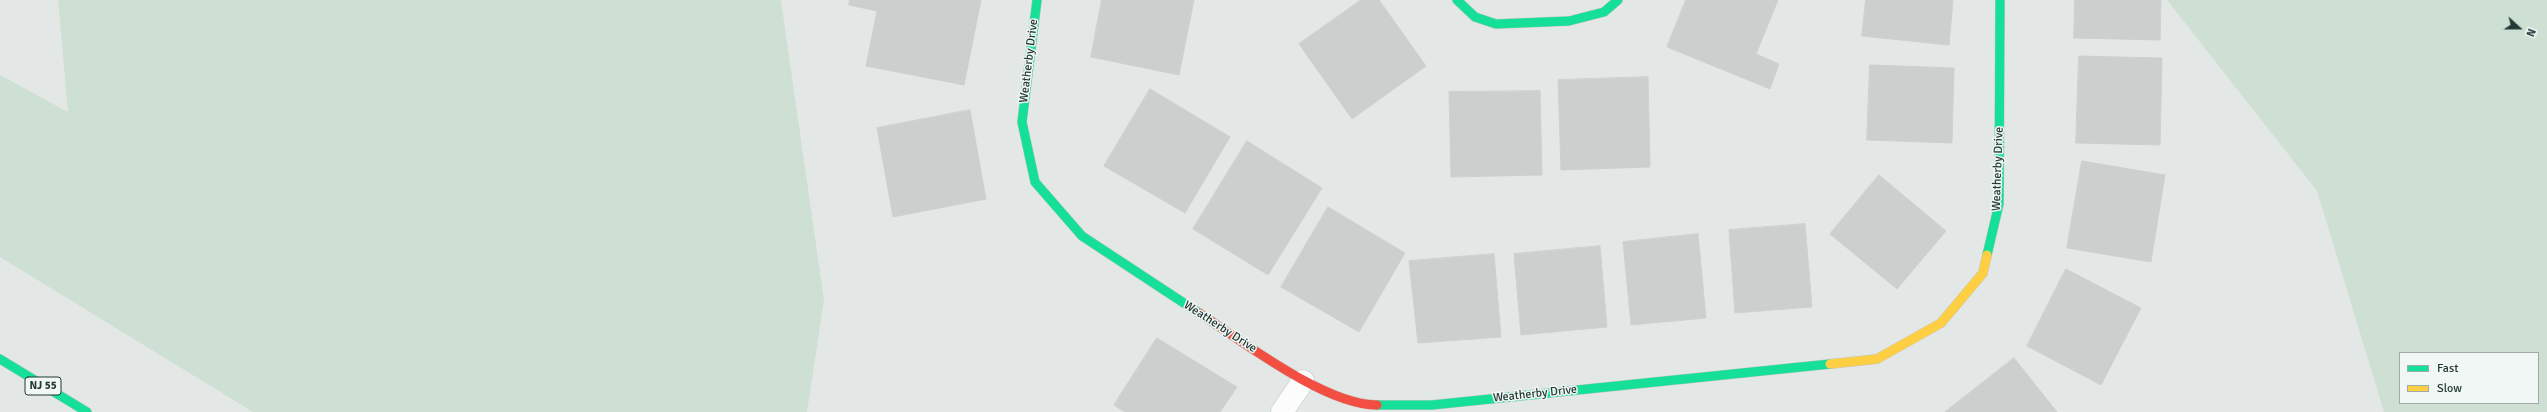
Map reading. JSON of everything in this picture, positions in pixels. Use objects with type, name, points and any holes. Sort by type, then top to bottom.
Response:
[{"type":"main road","name":"Weatherby Drive","points":[[1037,0],[1022,122],[1035,182],[1082,236],[1303,381],[1364,405],[1431,408],[1877,359],[1941,323],[1983,273],[1999,204],[2000,0]]},
{"type":"main road","points":[[1456,0],[1475,17],[1496,24],[1569,21],[1604,12],[1618,0]]},
{"type":"main road","name":"NJ 55","points":[[0,359],[87,412]]},
{"type":"street","points":[[1282,412],[1303,381]]},
{"type":"green space","points":[[58,0],[781,0],[824,300],[807,412],[253,412],[0,257],[0,75],[68,112]]},
{"type":"green space","points":[[2167,0],[2547,0],[2547,412],[2384,412],[2317,191]]},
{"type":"building","points":[[850,0],[981,0],[964,85],[866,66],[877,11],[849,5]]},
{"type":"building","points":[[1102,0],[1194,0],[1179,75],[1091,57]]},
{"type":"building","points":[[1361,0],[1379,0],[1426,66],[1352,119],[1299,44]]},
{"type":"building","points":[[1686,0],[1778,0],[1756,54],[1779,64],[1770,89],[1667,47]]},
{"type":"building","points":[[1866,0],[1953,0],[1949,45],[1862,36]]},
{"type":"building","points":[[2075,0],[2161,0],[2160,40],[2074,38]]},
{"type":"building","points":[[2079,56],[2162,58],[2160,145],[2076,143]]},
{"type":"building","points":[[1870,65],[1954,68],[1952,143],[1867,140]]},
{"type":"building","points":[[1648,77],[1650,167],[1561,170],[1558,80]]},
{"type":"building","points":[[1150,89],[1230,137],[1185,213],[1104,166]]},
{"type":"building","points":[[1540,91],[1542,175],[1451,177],[1449,92]]},
{"type":"building","points":[[970,110],[986,199],[893,217],[877,128]]},
{"type":"building","points":[[1247,141],[1322,188],[1268,275],[1193,229]]},
{"type":"building","points":[[2082,161],[2165,175],[2151,262],[2067,248]]},
{"type":"building","points":[[1879,175],[1946,231],[1897,289],[1830,234]]},
{"type":"building","points":[[1328,207],[1405,253],[1359,332],[1281,287]]},
{"type":"building","points":[[1805,224],[1812,307],[1735,313],[1729,230]]},
{"type":"building","points":[[1698,234],[1706,318],[1631,325],[1623,242]]},
{"type":"building","points":[[1600,246],[1607,327],[1521,335],[1514,254]]},
{"type":"building","points":[[1494,254],[1501,337],[1418,343],[1409,261]]},
{"type":"building","points":[[2066,269],[2141,308],[2101,385],[2027,346]]},
{"type":"building","points":[[1157,338],[1237,387],[1220,412],[1125,412],[1114,405]]},
{"type":"building","points":[[2014,358],[2057,412],[1945,412]]},
{"type":"traffic: fast","points":[[1037,0],[1022,122],[1035,182],[1082,236],[1199,313]]},
{"type":"traffic: fast","points":[[1457,0],[1475,17],[1496,24],[1569,21],[1604,12],[1618,0]]},
{"type":"traffic: fast","points":[[1987,255],[1999,204],[2000,0]]},
{"type":"traffic: fast","points":[[0,359],[87,412]]},
{"type":"traffic: fast","points":[[1377,405],[1432,405],[1830,364]]},
{"type":"traffic: slow","points":[[1830,364],[1877,359],[1941,323],[1983,273],[1987,255]]},
{"type":"traffic: jam","points":[[1199,313],[1285,370],[1309,383],[1333,395],[1356,402],[1377,405]]}]
